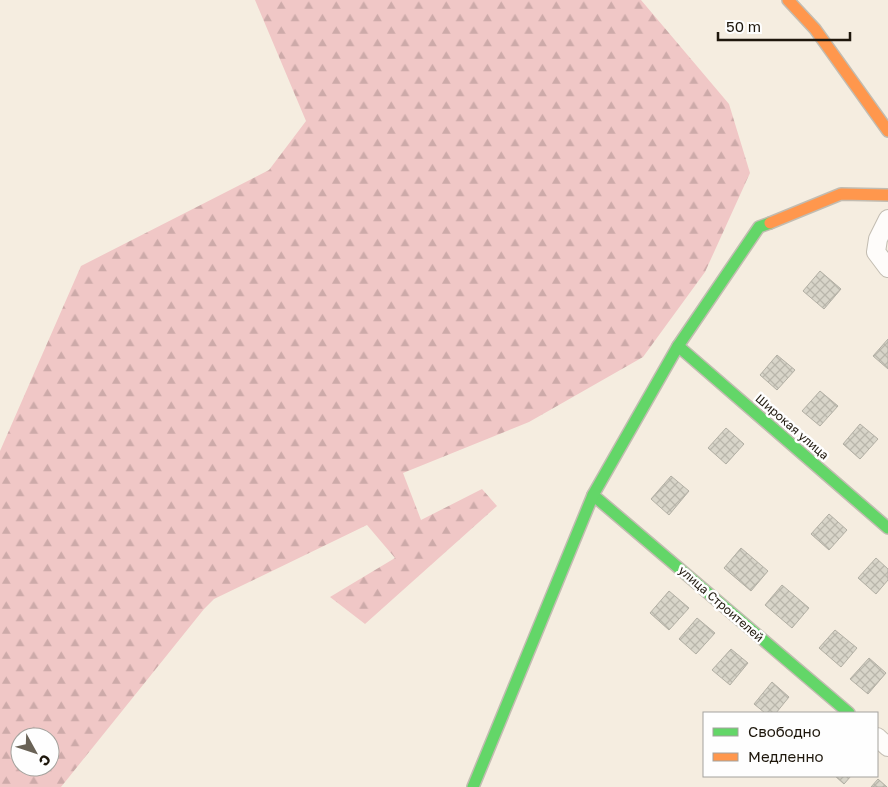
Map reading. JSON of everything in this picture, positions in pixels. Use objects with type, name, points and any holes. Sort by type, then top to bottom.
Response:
[{"type":"street","points":[[788,0],[815,29],[888,131]]},
{"type":"street","points":[[473,787],[593,495],[678,346],[759,228],[841,194],[888,194]]},
{"type":"street","points":[[885,265],[876,252],[878,239],[888,219]]},
{"type":"street","name":"Широкая улица","points":[[678,346],[888,528]]},
{"type":"street","name":"улица Строителей","points":[[593,495],[848,712]]},
{"type":"street","points":[[878,738],[888,747]]},
{"type":"green space","points":[[255,0],[641,0],[729,104],[750,173],[705,272],[643,357],[529,422],[403,473],[421,520],[482,489],[497,506],[365,624],[330,597],[395,558],[367,525],[214,599],[61,787],[0,787],[0,451],[81,266],[269,170],[306,121]]},
{"type":"building","points":[[820,271],[841,289],[824,309],[803,291]]},
{"type":"building","points":[[888,339],[888,369],[873,356]]},
{"type":"building","points":[[777,355],[795,370],[777,390],[760,375]]},
{"type":"building","points":[[820,391],[838,406],[820,426],[802,411]]},
{"type":"building","points":[[860,424],[878,439],[860,459],[843,444]]},
{"type":"building","points":[[726,428],[744,444],[726,464],[708,448]]},
{"type":"building","points":[[671,476],[689,491],[669,515],[651,499]]},
{"type":"building","points":[[829,514],[847,530],[829,550],[811,534]]},
{"type":"building","points":[[741,548],[768,571],[751,591],[724,568]]},
{"type":"building","points":[[876,558],[888,569],[888,580],[876,594],[858,578]]},
{"type":"building","points":[[782,585],[809,608],[792,628],[765,605]]},
{"type":"building","points":[[669,591],[689,608],[669,630],[650,613]]},
{"type":"building","points":[[697,618],[715,633],[696,654],[679,639]]},
{"type":"building","points":[[835,630],[857,648],[841,667],[819,648]]},
{"type":"building","points":[[731,649],[748,663],[730,685],[712,670]]},
{"type":"building","points":[[869,658],[886,673],[868,694],[850,679]]},
{"type":"building","points":[[772,682],[789,697],[777,712],[764,712],[754,704]]},
{"type":"building","points":[[836,777],[850,777],[844,784]]},
{"type":"building","points":[[878,779],[887,787],[871,787]]},
{"type":"traffic: fast","points":[[473,787],[593,495],[678,346],[759,227],[770,223]]},
{"type":"traffic: fast","points":[[678,346],[888,528]]},
{"type":"traffic: fast","points":[[593,495],[848,712]]},
{"type":"traffic: slow","points":[[788,0],[815,29],[888,131]]},
{"type":"traffic: slow","points":[[770,223],[841,194],[888,195]]}]
